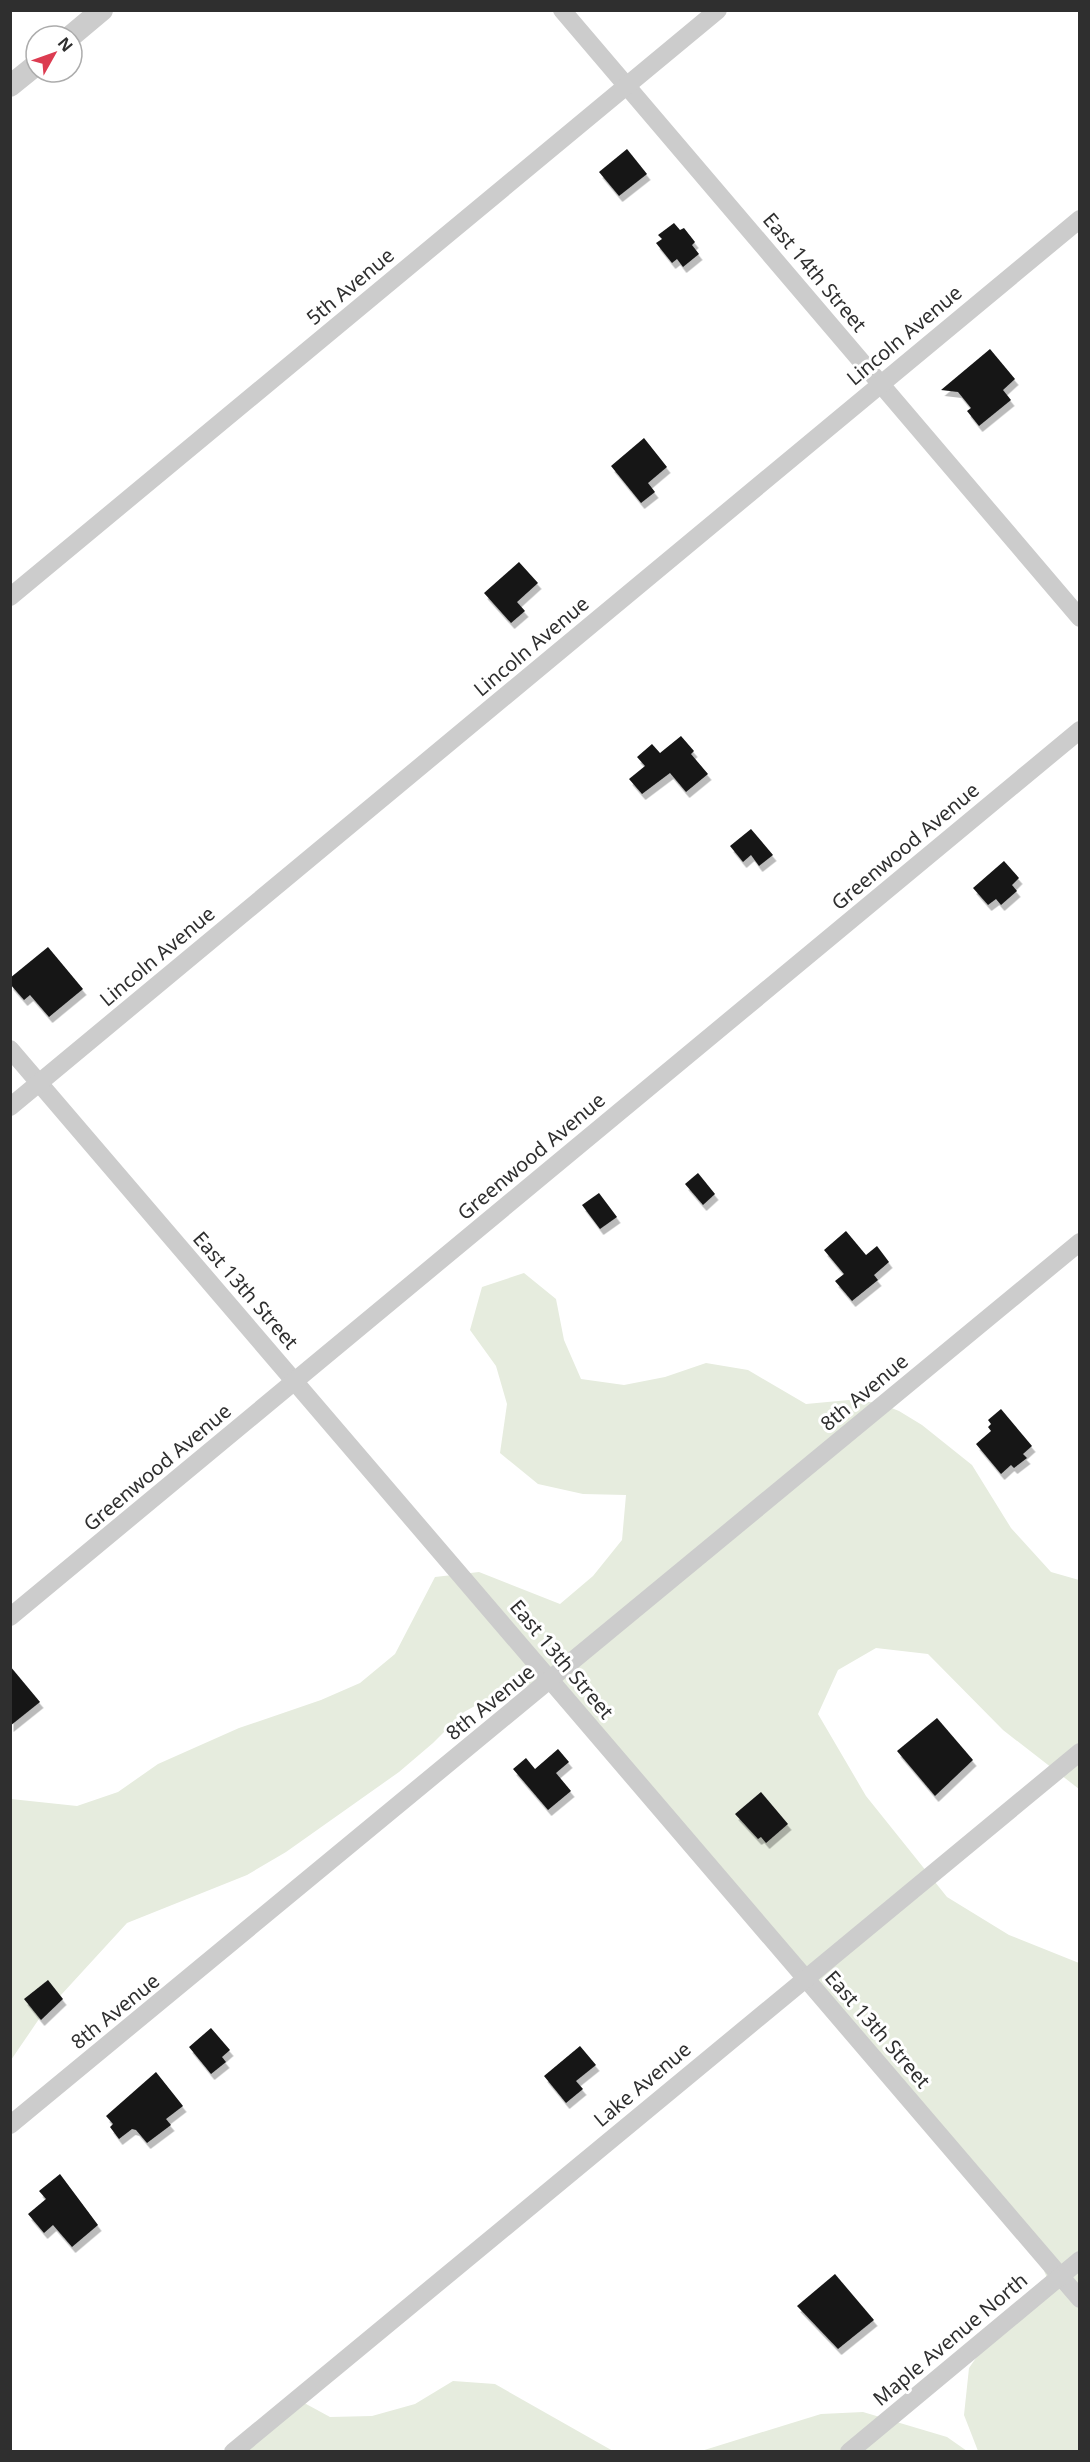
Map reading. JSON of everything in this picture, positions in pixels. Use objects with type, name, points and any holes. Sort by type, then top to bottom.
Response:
[{"type":"street","points":[[84,25],[102,10]]},
{"type":"street","name":"East 14th Street","points":[[562,10],[1080,618]]},
{"type":"street","name":"5th Avenue","points":[[10,597],[718,10]]},
{"type":"street","points":[[10,86],[24,75]]},
{"type":"street","name":"Lincoln Avenue","points":[[10,1107],[1080,219]]},
{"type":"street","name":"Greenwood Avenue","points":[[10,1617],[1080,730]]},
{"type":"street","name":"East 13th Street","points":[[10,1049],[1080,2298]]},
{"type":"street","name":"8th Avenue","points":[[10,2125],[1080,1242]]},
{"type":"street","name":"Lake Avenue","points":[[233,2451],[1080,1752]]},
{"type":"street","name":"Maple Avenue North","points":[[849,2451],[1080,2260]]},
{"type":"shaded area","points":[[524,1273],[556,1299],[564,1340],[581,1379],[624,1385],[665,1377],[706,1363],[748,1370],[806,1404],[849,1400],[879,1403],[899,1411],[922,1425],[972,1465],[1011,1528],[1051,1572],[1079,1580],[1079,1789],[1003,1730],[928,1654],[876,1648],[838,1670],[818,1714],[866,1796],[947,1897],[1009,1935],[1079,1963],[1079,2451],[978,2451],[964,2415],[969,2368],[1000,2324],[1049,2283],[1034,2246],[541,1683],[500,1692],[464,1712],[399,1772],[286,1852],[247,1875],[127,1923],[39,2019],[11,2060],[11,1799],[77,1806],[118,1792],[158,1764],[239,1728],[321,1700],[360,1683],[395,1654],[435,1577],[479,1572],[560,1604],[593,1576],[622,1540],[626,1495],[583,1494],[538,1484],[500,1453],[507,1404],[496,1366],[470,1330],[482,1287]]},
{"type":"shaded area","points":[[453,2381],[495,2384],[613,2451],[237,2452],[297,2399],[330,2417],[372,2416],[415,2404]]},
{"type":"shaded area","points":[[863,2412],[947,2437],[967,2451],[698,2452],[821,2414]]},
{"type":"building","points":[[627,149],[647,174],[619,196],[599,172]]},
{"type":"building","points":[[674,223],[680,230],[684,228],[695,242],[692,245],[699,254],[683,267],[677,259],[672,263],[656,243],[662,239],[658,235]]},
{"type":"building","points":[[990,349],[1015,379],[1003,390],[1011,400],[979,426],[967,411],[971,408],[958,392],[941,390]]},
{"type":"building","points":[[644,438],[667,467],[648,483],[655,492],[641,503],[611,466]]},
{"type":"building","points":[[519,562],[538,583],[517,602],[525,611],[511,623],[484,593]]},
{"type":"building","points":[[681,736],[694,751],[691,754],[708,774],[686,792],[670,773],[642,794],[629,779],[645,766],[637,757],[652,744],[660,753]]},
{"type":"building","points":[[751,829],[773,855],[759,866],[751,855],[743,862],[730,846]]},
{"type":"building","points":[[1004,861],[1019,878],[1012,885],[1017,891],[1001,905],[996,899],[988,905],[973,888]]},
{"type":"building","points":[[48,947],[83,989],[49,1017],[30,995],[24,1000],[10,984],[10,978]]},
{"type":"building","points":[[698,1173],[715,1194],[703,1205],[685,1184]]},
{"type":"building","points":[[599,1193],[617,1217],[600,1229],[582,1205]]},
{"type":"building","points":[[846,1231],[866,1255],[877,1246],[889,1262],[874,1275],[878,1280],[852,1301],[835,1281],[844,1274],[824,1250]]},
{"type":"building","points":[[1001,1409],[1032,1446],[1023,1454],[1027,1458],[1014,1468],[1011,1465],[1001,1474],[976,1444],[991,1431],[988,1427],[991,1424],[988,1420]]},
{"type":"building","points":[[10,1666],[40,1702],[10,1726]]},
{"type":"building","points":[[937,1718],[973,1760],[935,1796],[897,1751]]},
{"type":"building","points":[[558,1749],[569,1762],[556,1773],[571,1791],[548,1810],[513,1769],[526,1758],[535,1769]]},
{"type":"building","points":[[761,1792],[788,1824],[766,1843],[761,1837],[758,1839],[735,1814]]},
{"type":"building","points":[[48,1980],[63,1999],[41,2020],[24,1999]]},
{"type":"building","points":[[211,2028],[230,2050],[222,2057],[226,2062],[211,2074],[189,2047]]},
{"type":"building","points":[[580,2046],[596,2065],[576,2081],[583,2089],[566,2103],[544,2076]]},
{"type":"building","points":[[156,2072],[183,2106],[166,2119],[171,2125],[147,2143],[136,2130],[132,2129],[119,2139],[110,2127],[113,2124],[106,2116]]},
{"type":"building","points":[[60,2174],[98,2225],[72,2247],[53,2225],[44,2233],[28,2214],[46,2199],[39,2191]]},
{"type":"building","points":[[835,2274],[874,2320],[838,2349],[797,2306]]}]
